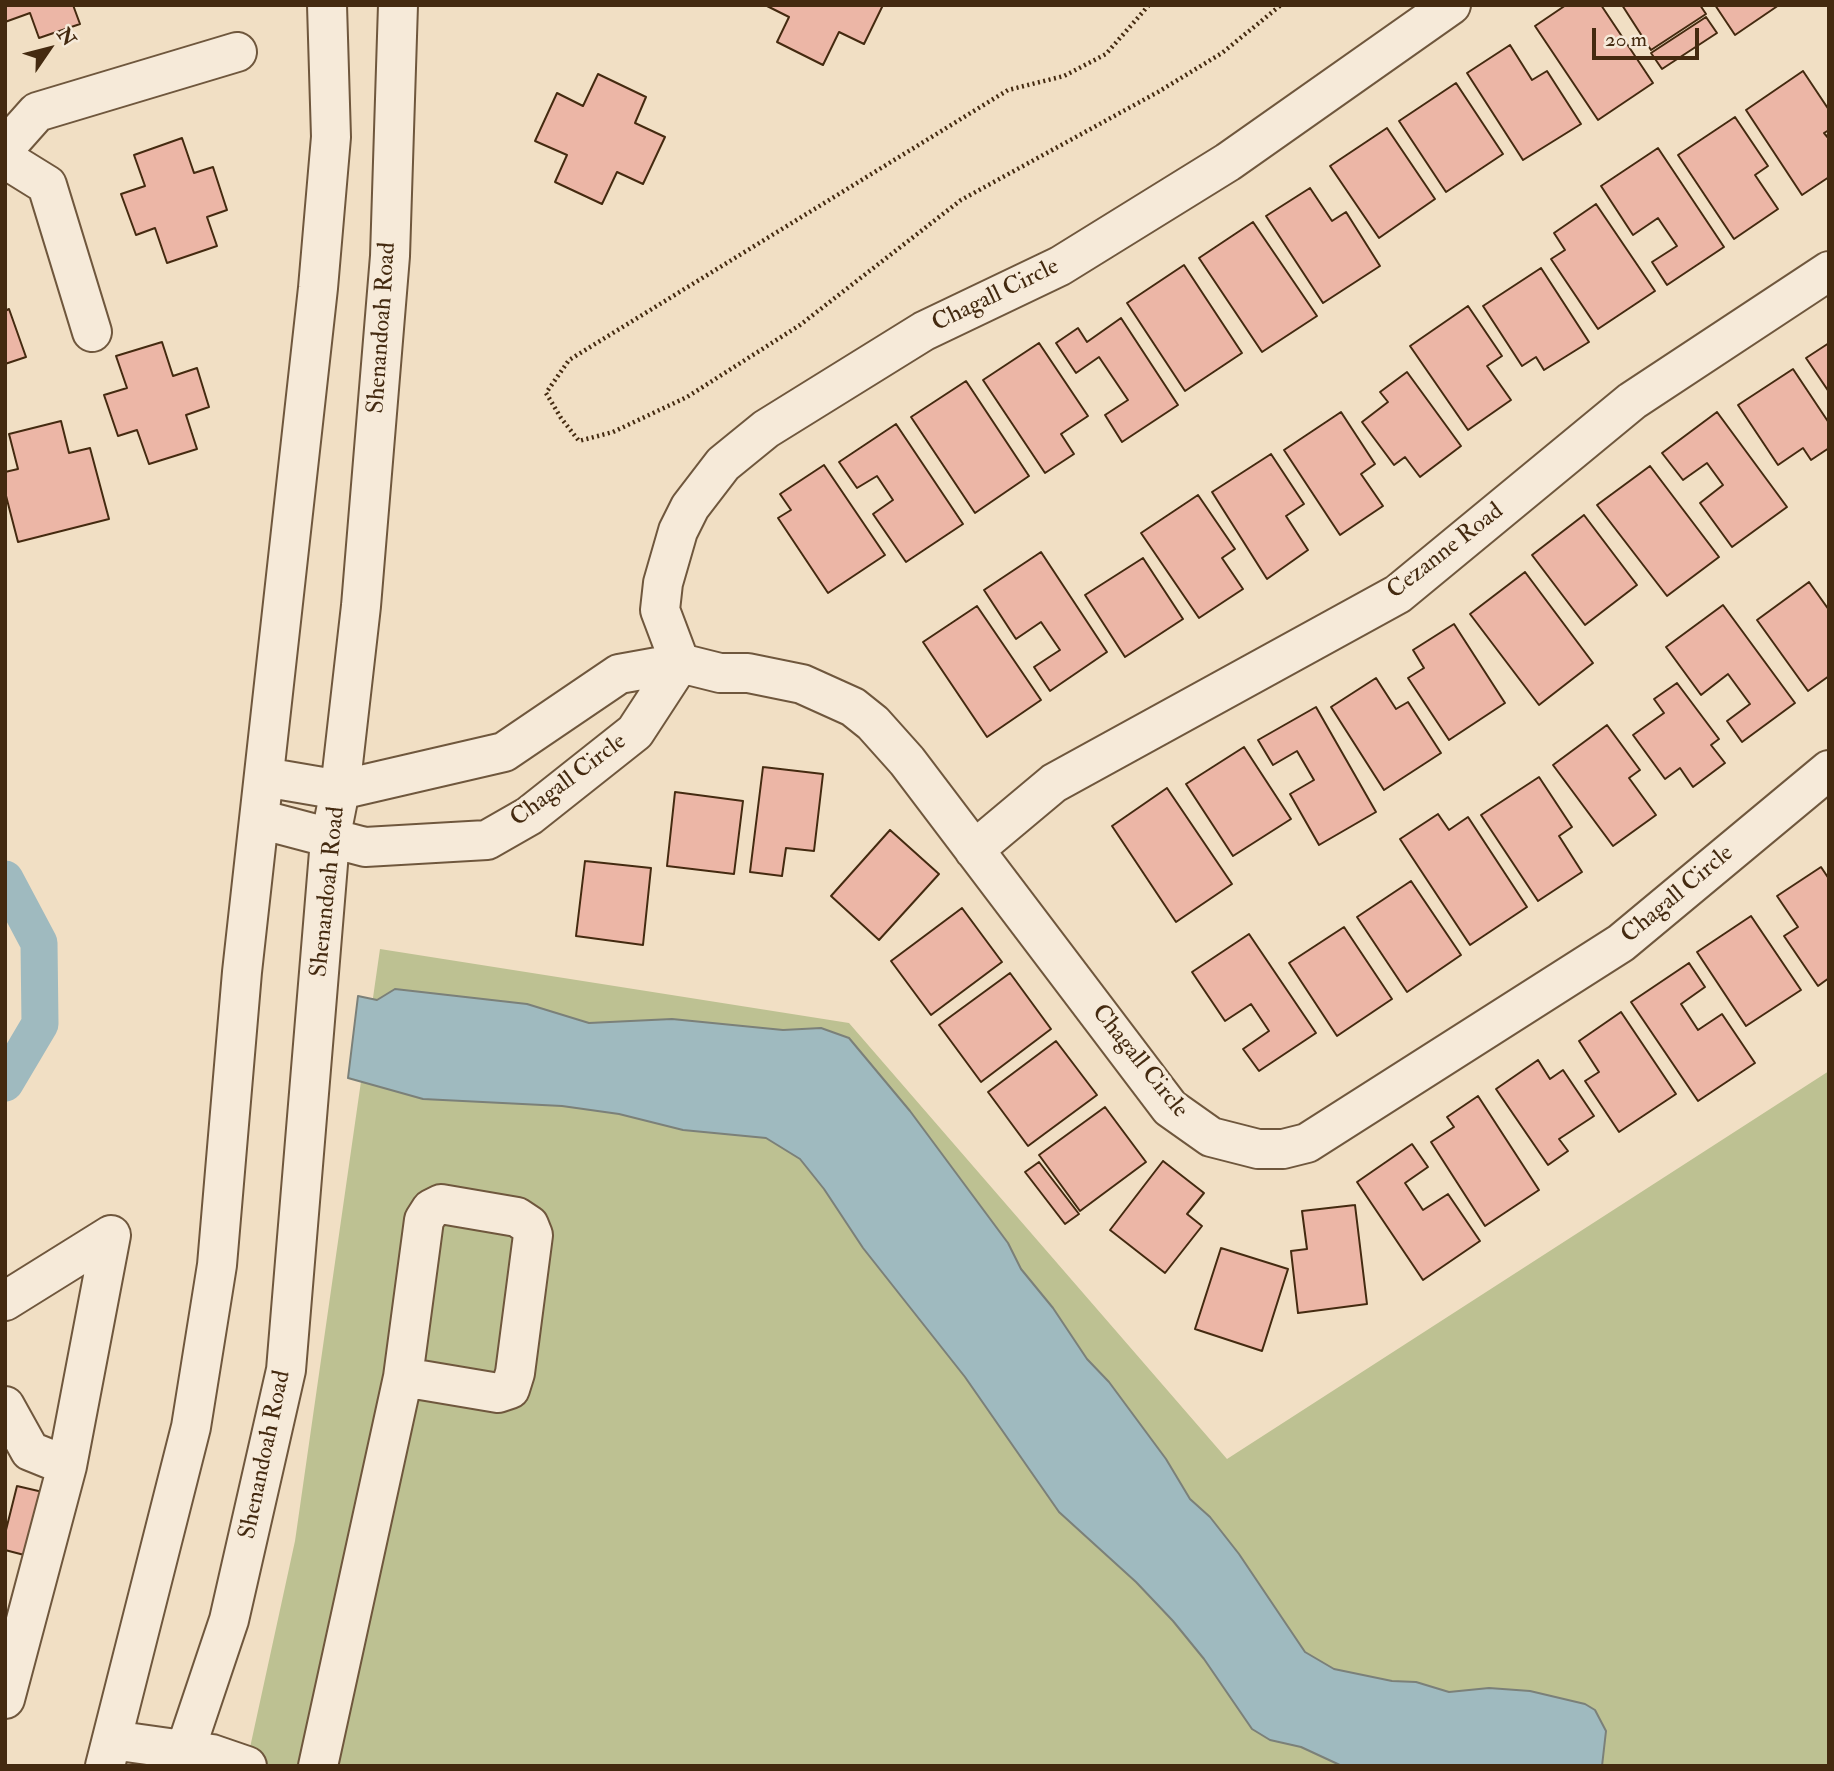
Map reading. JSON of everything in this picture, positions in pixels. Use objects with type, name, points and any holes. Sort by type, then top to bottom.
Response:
[{"type":"street","points":[[247,1766],[212,1754],[182,1758],[108,1753],[191,1427],[217,1265],[242,972],[317,301],[331,137],[327,5]]},
{"type":"street","name":"Shenandoah Road","points":[[182,1758],[229,1620],[286,1370],[330,840],[340,790],[362,606],[390,256],[398,5]]},
{"type":"street","name":"Chagall Circle","points":[[680,663],[660,610],[663,583],[678,531],[690,507],[723,464],[766,429],[924,331],[1060,266],[1228,162],[1451,5]]},
{"type":"street","points":[[92,332],[47,185],[7,160],[37,112],[237,52]]},
{"type":"street","name":"Cezanne Road","points":[[974,850],[1054,783],[1398,594],[1632,401],[1829,271]]},
{"type":"street","name":"Chagall Circle","points":[[264,777],[340,790],[504,752],[619,674],[680,663],[720,673],[776,677],[802,684],[853,707],[873,723],[907,761],[1170,1108],[1210,1137],[1234,1146],[1283,1149],[1307,1143],[1621,943],[1829,770]]},
{"type":"street","name":"Chagall Circle","points":[[259,819],[365,848],[487,840],[529,816],[635,732],[680,663]]},
{"type":"street","points":[[318,1766],[403,1377],[424,1220],[431,1209],[441,1204],[517,1217],[529,1224],[533,1235],[515,1373],[509,1389],[498,1393],[403,1377]]},
{"type":"street","points":[[5,1301],[111,1236],[66,1466],[5,1699]]},
{"type":"street","points":[[5,1406],[30,1451],[66,1466]]},
{"type":"path","points":[[1149,5],[1106,54],[1064,76],[1008,90],[577,354],[569,360],[546,393],[561,418],[579,441],[613,432],[687,397],[800,325],[961,200],[1158,93],[1222,52],[1281,5]]},
{"type":"green space","points":[[380,949],[849,1023],[1227,1459],[1829,1071],[1829,1766],[246,1766],[295,1541]]},
{"type":"water","points":[[395,989],[527,1004],[589,1023],[672,1019],[783,1030],[821,1028],[849,1038],[910,1111],[1008,1243],[1021,1269],[1053,1308],[1087,1359],[1109,1382],[1166,1459],[1190,1499],[1210,1517],[1239,1554],[1305,1652],[1334,1669],[1392,1681],[1416,1682],[1449,1692],[1489,1688],[1530,1691],[1585,1704],[1595,1710],[1606,1731],[1602,1766],[1342,1766],[1301,1747],[1270,1740],[1252,1729],[1204,1659],[1173,1621],[1136,1582],[1059,1512],[965,1377],[863,1248],[824,1189],[800,1159],[766,1138],[683,1130],[619,1114],[562,1106],[423,1099],[348,1078],[358,996],[377,1000]]},
{"type":"building","points":[[5,5],[73,5],[80,24],[39,38],[30,13],[5,22]]},
{"type":"building","points":[[765,5],[883,5],[864,44],[839,32],[823,65],[777,42],[789,17]]},
{"type":"building","points":[[1566,5],[1601,5],[1653,83],[1598,120],[1535,26]]},
{"type":"building","points":[[1622,5],[1700,5],[1706,14],[1651,50]]},
{"type":"building","points":[[1715,5],[1779,5],[1735,35]]},
{"type":"building","points":[[1706,17],[1717,33],[1662,69],[1651,53]]},
{"type":"building","points":[[1510,45],[1532,80],[1547,71],[1581,124],[1523,160],[1467,73]]},
{"type":"building","points":[[1803,71],[1829,110],[1829,130],[1824,133],[1829,139],[1829,177],[1802,195],[1746,110]]},
{"type":"building","points":[[598,74],[646,97],[635,123],[665,137],[643,184],[617,172],[602,204],[555,182],[567,155],[535,141],[557,93],[583,106]]},
{"type":"building","points":[[1456,83],[1503,154],[1446,192],[1399,121]]},
{"type":"building","points":[[1735,117],[1768,166],[1755,175],[1778,209],[1734,239],[1678,155]]},
{"type":"building","points":[[1387,128],[1435,199],[1379,238],[1330,166]]},
{"type":"building","points":[[182,138],[194,173],[213,167],[227,210],[207,217],[217,246],[167,263],[155,228],[136,235],[121,194],[145,186],[134,155]]},
{"type":"building","points":[[1658,148],[1724,247],[1667,285],[1652,262],[1677,246],[1658,218],[1633,235],[1601,186]]},
{"type":"building","points":[[1310,188],[1332,221],[1346,212],[1380,266],[1323,303],[1266,216]]},
{"type":"building","points":[[1596,204],[1655,291],[1598,329],[1551,259],[1565,250],[1554,233]]},
{"type":"building","points":[[1253,222],[1317,316],[1262,352],[1199,258]]},
{"type":"building","points":[[1184,265],[1242,353],[1185,391],[1127,303]]},
{"type":"building","points":[[1541,268],[1589,342],[1544,370],[1536,357],[1522,366],[1483,306]]},
{"type":"building","points":[[1468,306],[1502,356],[1487,366],[1511,400],[1468,430],[1410,346]]},
{"type":"building","points":[[9,309],[26,357],[5,364],[5,311]]},
{"type":"building","points":[[1121,318],[1178,405],[1122,442],[1105,415],[1128,400],[1099,357],[1076,373],[1056,343],[1078,328],[1087,342]]},
{"type":"building","points":[[162,342],[173,376],[197,368],[209,407],[186,415],[197,449],[149,464],[137,430],[118,436],[104,395],[127,388],[116,356]]},
{"type":"building","points":[[1039,343],[1088,416],[1061,434],[1074,454],[1045,473],[983,380]]},
{"type":"building","points":[[1829,343],[1829,392],[1806,358]]},
{"type":"building","points":[[1793,369],[1829,423],[1829,448],[1811,460],[1803,448],[1778,465],[1738,405]]},
{"type":"building","points":[[1407,372],[1461,446],[1420,477],[1405,457],[1394,465],[1362,422],[1388,402],[1380,392]]},
{"type":"building","points":[[966,381],[1029,476],[975,513],[911,417]]},
{"type":"building","points":[[1341,412],[1375,464],[1361,474],[1383,506],[1340,535],[1284,450]]},
{"type":"building","points":[[1717,412],[1787,507],[1732,547],[1700,503],[1723,485],[1707,463],[1683,480],[1662,453]]},
{"type":"building","points":[[61,421],[69,453],[90,448],[109,519],[18,542],[5,492],[5,472],[18,469],[9,434]]},
{"type":"building","points":[[896,424],[963,524],[906,562],[873,514],[893,500],[877,476],[857,488],[839,462]]},
{"type":"building","points":[[1271,454],[1304,504],[1286,516],[1308,550],[1267,579],[1212,492]]},
{"type":"building","points":[[824,465],[885,555],[828,593],[778,518],[791,510],[780,494]]},
{"type":"building","points":[[1650,466],[1719,557],[1667,596],[1597,505]]},
{"type":"building","points":[[1198,495],[1235,549],[1222,558],[1243,589],[1199,618],[1141,533]]},
{"type":"building","points":[[1584,515],[1637,585],[1585,625],[1532,555]]},
{"type":"building","points":[[1041,552],[1107,652],[1050,691],[1034,667],[1060,650],[1041,622],[1016,639],[984,590]]},
{"type":"building","points":[[1143,558],[1183,619],[1125,657],[1085,595]]},
{"type":"building","points":[[1525,572],[1593,663],[1539,705],[1470,614]]},
{"type":"building","points":[[1809,582],[1829,610],[1829,676],[1808,691],[1757,620]]},
{"type":"building","points":[[1723,605],[1795,703],[1742,742],[1727,721],[1750,704],[1728,674],[1701,695],[1666,647]]},
{"type":"building","points":[[977,606],[1041,700],[987,737],[923,642]]},
{"type":"building","points":[[1454,624],[1505,703],[1449,740],[1408,678],[1424,668],[1413,650]]},
{"type":"building","points":[[1376,678],[1396,709],[1408,702],[1441,753],[1384,790],[1331,707]]},
{"type":"building","points":[[1677,683],[1719,739],[1711,745],[1725,763],[1693,787],[1680,768],[1665,779],[1633,735],[1664,713],[1654,699]]},
{"type":"building","points":[[1316,707],[1376,812],[1319,845],[1290,794],[1314,780],[1297,751],[1273,765],[1258,740]]},
{"type":"building","points":[[1607,725],[1640,770],[1629,778],[1656,815],[1613,846],[1553,765]]},
{"type":"building","points":[[1244,747],[1291,819],[1233,856],[1186,784]]},
{"type":"building","points":[[763,767],[823,774],[814,851],[786,848],[782,876],[750,872]]},
{"type":"building","points":[[1539,777],[1572,827],[1559,836],[1582,872],[1538,901],[1481,815]]},
{"type":"building","points":[[1167,788],[1232,884],[1176,922],[1112,826]]},
{"type":"building","points":[[675,792],[743,801],[734,874],[667,866]]},
{"type":"building","points":[[1438,814],[1449,830],[1468,817],[1527,907],[1470,945],[1400,839]]},
{"type":"building","points":[[890,830],[939,874],[879,940],[831,896]]},
{"type":"building","points":[[585,861],[651,868],[643,945],[576,936]]},
{"type":"building","points":[[1821,867],[1829,879],[1829,978],[1818,986],[1784,936],[1798,927],[1777,896]]},
{"type":"building","points":[[1411,881],[1461,955],[1407,992],[1357,917]]},
{"type":"building","points":[[962,908],[1002,962],[931,1015],[891,961]]},
{"type":"building","points":[[1751,916],[1801,990],[1746,1026],[1697,952]]},
{"type":"building","points":[[1344,927],[1392,999],[1337,1036],[1289,963]]},
{"type":"building","points":[[1249,934],[1316,1033],[1259,1071],[1243,1049],[1269,1031],[1251,1004],[1225,1021],[1192,972]]},
{"type":"building","points":[[1689,963],[1705,987],[1681,1004],[1698,1030],[1722,1014],[1755,1063],[1698,1101],[1631,1002]]},
{"type":"building","points":[[1010,973],[1051,1029],[981,1082],[939,1025]]},
{"type":"building","points":[[1621,1012],[1676,1094],[1619,1132],[1585,1081],[1599,1072],[1579,1041]]},
{"type":"building","points":[[1056,1041],[1097,1095],[1028,1146],[988,1092]]},
{"type":"building","points":[[1538,1060],[1550,1079],[1563,1070],[1594,1116],[1559,1139],[1568,1151],[1548,1165],[1496,1089]]},
{"type":"building","points":[[1478,1096],[1539,1190],[1485,1226],[1431,1142],[1454,1127],[1447,1117]]},
{"type":"building","points":[[1105,1107],[1146,1162],[1080,1211],[1039,1155]]},
{"type":"building","points":[[1412,1144],[1428,1167],[1405,1183],[1423,1210],[1448,1194],[1480,1241],[1423,1280],[1357,1182]]},
{"type":"building","points":[[1163,1161],[1204,1193],[1187,1214],[1202,1226],[1165,1273],[1110,1230]]},
{"type":"building","points":[[1039,1162],[1079,1214],[1065,1224],[1025,1172]]},
{"type":"building","points":[[1355,1205],[1367,1304],[1298,1313],[1291,1251],[1307,1249],[1302,1211]]},
{"type":"building","points":[[1221,1248],[1288,1269],[1262,1351],[1195,1329]]},
{"type":"building","points":[[17,1486],[47,1493],[32,1557],[5,1550],[5,1534]]},
{"type":"waterway","points":[[5,879],[39,943],[40,1024],[5,1083]]}]
